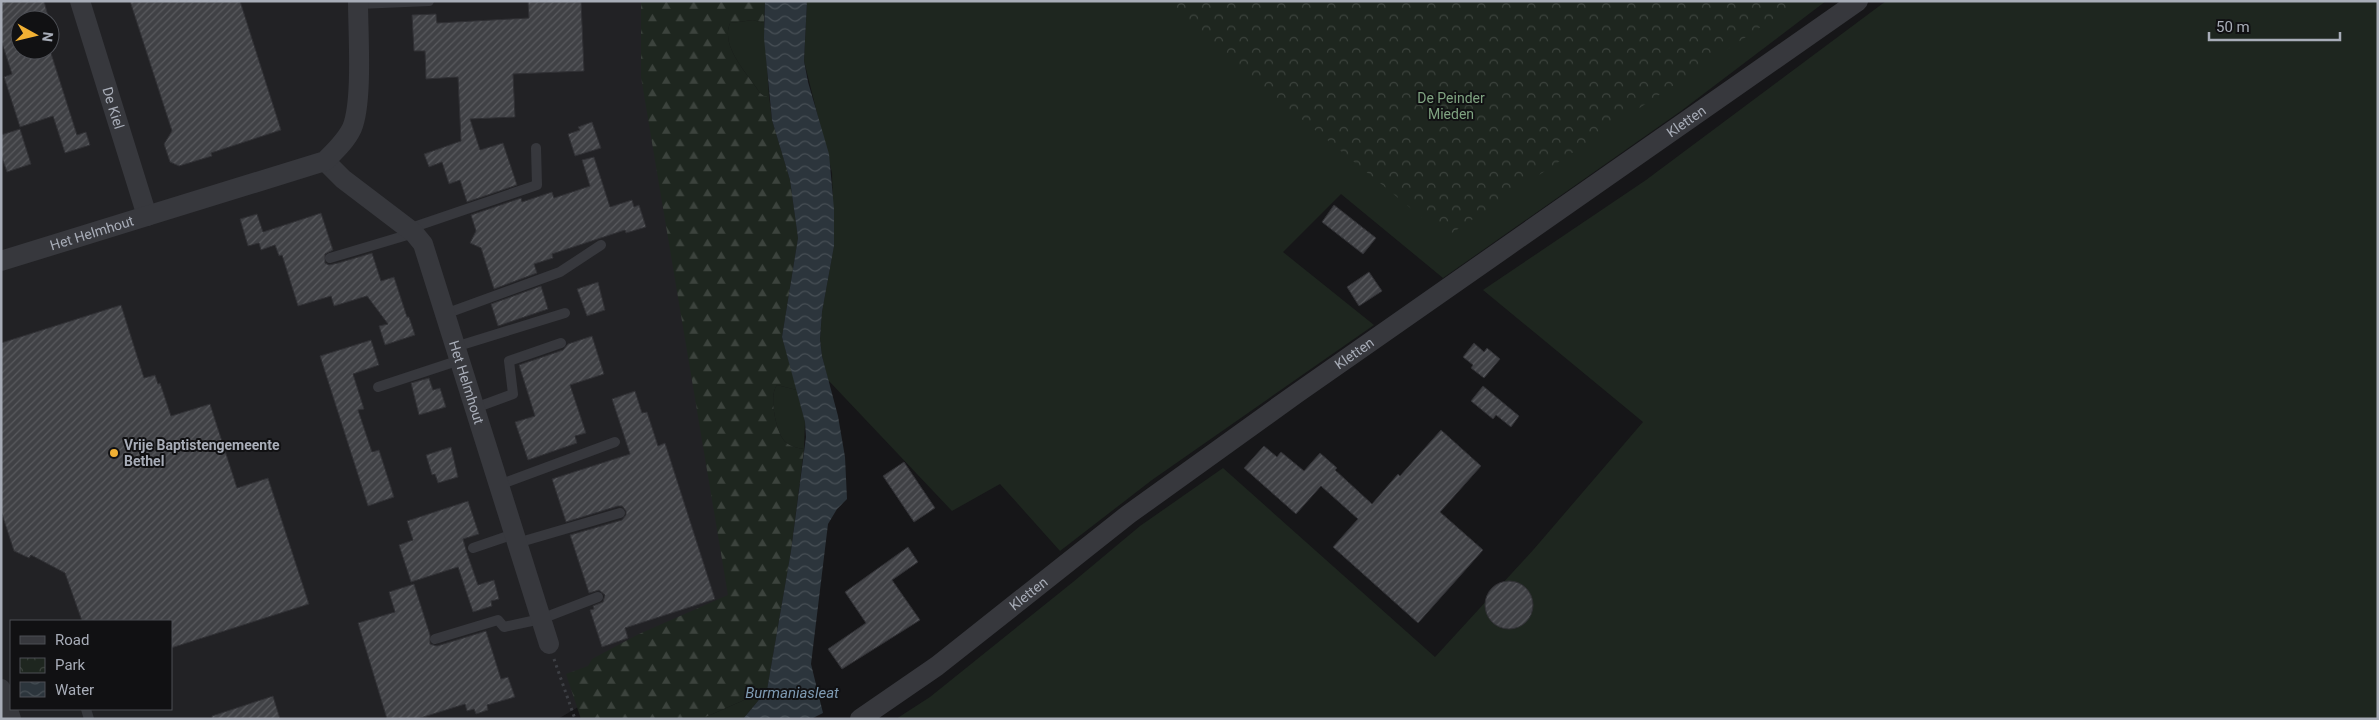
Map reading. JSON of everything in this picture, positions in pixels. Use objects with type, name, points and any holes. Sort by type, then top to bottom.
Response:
[{"type":"street","name":"De Kiel","points":[[80,1],[147,216]]},
{"type":"street","name":"Kletten","points":[[860,719],[937,666],[1145,502],[1858,1]]},
{"type":"street","name":"Het Helmhout","points":[[1,262],[325,161],[340,146],[352,128],[358,102],[358,3]]},
{"type":"street","name":"Het Helmhout","points":[[325,161],[343,179],[411,231],[423,244],[549,644]]},
{"type":"street","points":[[5,693],[11,719]]},
{"type":"lane","points":[[358,3],[429,1]]},
{"type":"lane","points":[[330,258],[538,185],[536,148]]},
{"type":"lane","points":[[445,314],[560,272],[601,245]]},
{"type":"lane","points":[[378,387],[565,313]]},
{"type":"lane","points":[[475,408],[512,394],[509,361],[561,344]]},
{"type":"lane","points":[[499,485],[615,442]]},
{"type":"lane","points":[[473,548],[620,513]]},
{"type":"lane","points":[[435,640],[498,620],[504,627],[541,619],[598,597]]},
{"type":"path","points":[[549,644],[574,719]]},
{"type":"shaded area","points":[[1,1],[673,1],[743,609],[558,719],[1,719]]},
{"type":"green space","points":[[641,1],[765,1],[764,23],[753,20],[730,23],[728,32],[732,51],[737,60],[760,93],[764,96],[769,96],[772,120],[790,180],[798,238],[782,337],[797,390],[777,385],[773,402],[777,424],[783,439],[791,446],[804,449],[791,551],[767,690],[701,719],[581,719],[566,674],[588,666],[592,659],[639,634],[728,595],[641,77]]},
{"type":"green space","points":[[807,1],[1826,1],[1681,111],[1443,278],[1341,194],[1283,252],[1374,325],[1152,480],[1060,551],[1000,484],[952,511],[828,380],[820,339],[822,312],[834,245],[832,173],[804,61]]},
{"type":"green space","name":"De Peinder Mieden","points":[[1157,1],[1800,1],[1446,237]]},
{"type":"green space","points":[[1886,1],[2378,1],[2378,719],[896,719],[930,697],[1140,526],[1223,468],[1435,657],[1534,549],[1643,422],[1483,290],[1646,180]]},
{"type":"green space","points":[[753,20],[764,23],[769,96],[764,96],[760,93],[737,60],[729,41],[730,23]]},
{"type":"green space","points":[[777,385],[797,390],[805,422],[804,449],[788,444],[779,431],[773,402]]},
{"type":"green space","points":[[767,690],[743,719],[701,719]]},
{"type":"water","name":"Burmaniasleat","points":[[765,1],[807,1],[804,61],[808,82],[829,154],[834,209],[834,246],[822,312],[820,339],[822,356],[838,416],[845,457],[847,499],[837,509],[828,524],[811,664],[823,713],[811,719],[743,719],[767,690],[791,551],[806,437],[805,422],[782,337],[798,238],[790,180],[772,120],[764,38]]},
{"type":"building","points":[[1,1],[44,1],[46,10],[10,10],[10,60],[53,60],[77,135],[86,132],[90,145],[65,153],[53,116],[20,127],[4,77],[12,74],[1,40]]},
{"type":"building","points":[[130,1],[240,1],[281,130],[211,153],[212,156],[179,166],[170,162],[164,144],[172,131]]},
{"type":"building","points":[[528,1],[581,1],[584,71],[513,74],[515,117],[470,119],[480,150],[503,143],[517,185],[467,202],[460,180],[449,184],[442,162],[429,167],[424,154],[461,141],[458,77],[426,79],[425,51],[414,51],[412,15],[436,14],[437,23],[529,18]]},
{"type":"building","points":[[592,122],[601,148],[575,156],[568,134],[580,130],[578,127]]},
{"type":"building","points":[[20,129],[31,164],[7,172],[1,155],[1,135]]},
{"type":"building","points":[[594,157],[610,207],[632,200],[634,207],[639,205],[646,227],[626,233],[625,230],[552,254],[553,258],[534,264],[537,273],[494,289],[481,248],[470,243],[476,231],[471,215],[521,198],[522,202],[552,192],[554,198],[590,186],[582,160]]},
{"type":"building","points":[[1334,205],[1376,238],[1363,254],[1322,222]]},
{"type":"building","points":[[321,213],[333,250],[325,254],[325,263],[329,265],[372,253],[381,281],[394,277],[415,335],[385,345],[379,326],[388,324],[367,296],[334,306],[331,296],[298,306],[282,255],[279,256],[275,245],[261,250],[259,243],[248,246],[240,219],[257,214],[263,232]]},
{"type":"building","points":[[1369,272],[1382,291],[1359,306],[1347,287]]},
{"type":"building","points":[[598,282],[605,310],[587,316],[577,289]]},
{"type":"building","points":[[541,286],[548,309],[498,326],[491,304]]},
{"type":"building","points":[[121,305],[144,378],[155,375],[158,384],[160,383],[171,416],[210,404],[237,488],[268,478],[309,604],[172,648],[172,620],[82,620],[65,573],[31,555],[29,558],[14,551],[1,511],[1,343]]},
{"type":"building","points":[[592,336],[604,374],[570,385],[586,433],[575,436],[577,443],[528,460],[515,422],[535,416],[519,365],[563,350],[568,344]]},
{"type":"building","points":[[371,340],[379,365],[353,374],[364,409],[358,410],[372,452],[379,450],[394,497],[368,506],[320,356]]},
{"type":"building","points":[[1474,343],[1484,352],[1487,348],[1500,359],[1484,378],[1471,368],[1473,365],[1463,357]]},
{"type":"building","points":[[429,378],[433,390],[440,388],[446,407],[419,415],[411,383]]},
{"type":"building","points":[[1483,386],[1519,416],[1511,427],[1496,415],[1493,419],[1471,401]]},
{"type":"building","points":[[635,391],[642,413],[647,412],[658,446],[665,443],[715,599],[625,628],[628,638],[602,647],[590,610],[594,609],[593,606],[603,602],[605,595],[599,590],[589,593],[570,535],[622,520],[626,515],[626,511],[622,506],[618,506],[566,522],[552,479],[630,454],[612,399]]},
{"type":"building","points":[[1441,430],[1481,466],[1440,512],[1483,550],[1418,623],[1333,547],[1358,519],[1321,486],[1296,514],[1244,468],[1264,446],[1277,457],[1281,452],[1304,471],[1320,453],[1337,468],[1335,470],[1372,504]]},
{"type":"building","points":[[451,447],[458,477],[438,483],[435,474],[432,475],[426,455]]},
{"type":"building","points":[[904,462],[935,508],[914,522],[883,476]]},
{"type":"building","points":[[468,501],[479,534],[463,539],[466,550],[478,585],[494,580],[499,599],[491,601],[492,606],[473,612],[458,567],[411,582],[399,545],[413,540],[407,521]]},
{"type":"building","points":[[908,547],[918,562],[892,580],[920,620],[842,669],[828,649],[866,623],[845,592]]},
{"type":"building","points":[[1509,581],[1518,583],[1526,588],[1531,596],[1533,605],[1531,614],[1526,622],[1518,627],[1509,629],[1500,627],[1492,622],[1487,614],[1485,605],[1487,596],[1492,588],[1500,583]]},
{"type":"building","points":[[414,584],[430,635],[430,644],[437,646],[486,631],[501,679],[508,677],[515,697],[487,705],[488,710],[476,714],[474,709],[467,711],[465,704],[417,719],[387,719],[358,623],[395,612],[389,592]]},
{"type":"building","points":[[273,696],[280,719],[212,719],[212,716]]},
{"type":"place","name":"Vrije Baptistengemeente Bethel","points":[[114,453]]}]
